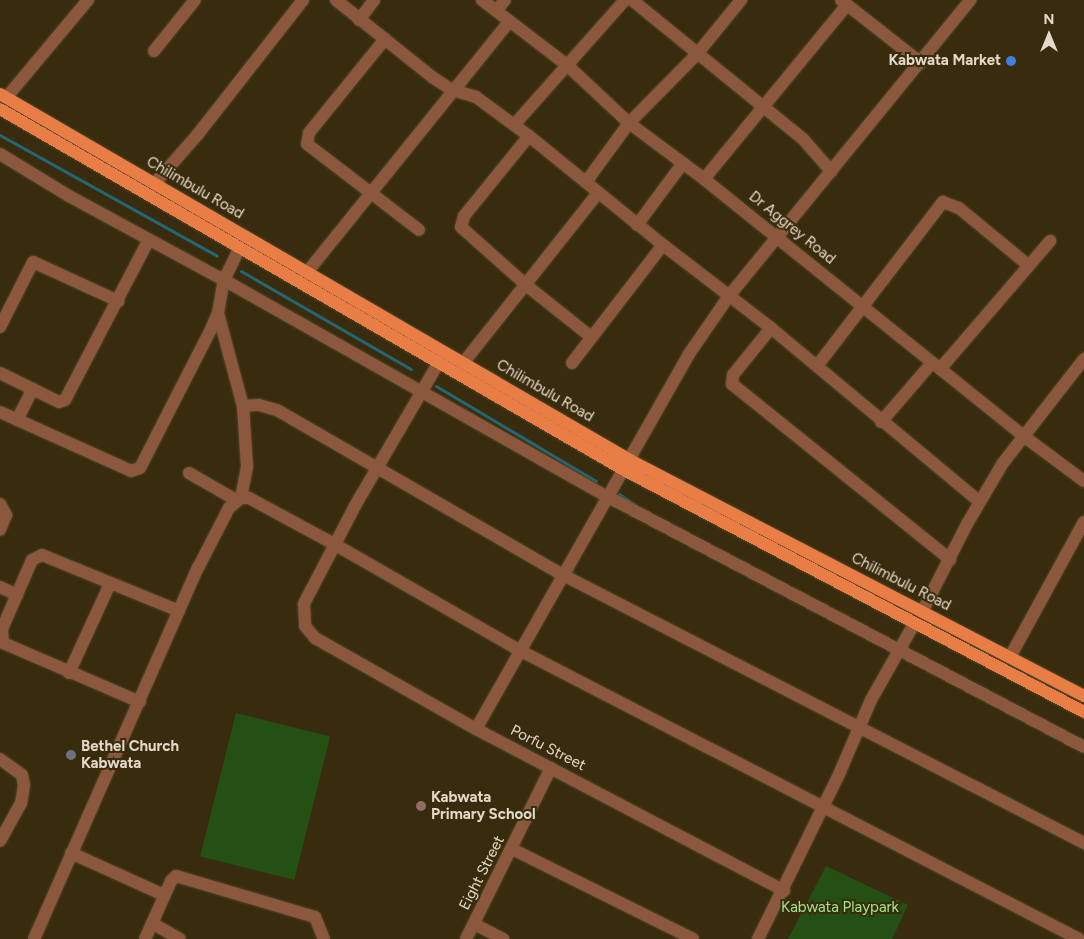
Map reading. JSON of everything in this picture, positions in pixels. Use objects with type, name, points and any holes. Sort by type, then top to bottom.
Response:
[{"type":"main road","name":"Chilimbulu Road","points":[[3,96],[464,362],[627,465],[922,612],[1084,696]]},
{"type":"main road","name":"Chilimbulu Road","points":[[0,109],[239,249],[439,362],[914,624],[1084,712]]},
{"type":"street","points":[[3,96],[88,0]]},
{"type":"street","points":[[154,51],[195,0]]},
{"type":"street","points":[[155,183],[198,134],[303,0]]},
{"type":"street","points":[[336,0],[359,20],[452,90],[476,96],[529,136],[637,225],[771,328],[881,422],[979,501]]},
{"type":"street","points":[[359,20],[374,0]]},
{"type":"street","name":"Dr Aggrey Road","points":[[482,0],[566,66],[629,123],[683,162],[1022,435],[1084,481]]},
{"type":"street","points":[[496,11],[505,0]]},
{"type":"street","points":[[514,125],[625,0]]},
{"type":"street","points":[[632,0],[803,138],[831,171]]},
{"type":"street","points":[[586,182],[629,123],[697,54],[740,0]]},
{"type":"street","points":[[476,730],[519,650],[610,498],[689,354],[729,296],[921,63],[970,0]]},
{"type":"street","points":[[704,179],[764,107],[844,3],[921,63]]},
{"type":"street","points":[[308,271],[452,90],[510,21]]},
{"type":"street","points":[[385,39],[306,139],[311,150],[372,192],[418,230]]},
{"type":"street","points":[[529,136],[464,216],[461,228],[526,285],[590,336]]},
{"type":"street","points":[[0,154],[148,241],[224,280],[610,498],[1084,747]]},
{"type":"street","points":[[637,225],[683,162]]},
{"type":"street","points":[[464,362],[598,193]]},
{"type":"street","points":[[817,366],[943,202],[959,208],[1028,265]]},
{"type":"street","points":[[0,374],[59,402],[65,400],[118,302],[148,241]]},
{"type":"street","points":[[881,422],[936,366],[1050,241]]},
{"type":"street","points":[[572,363],[590,336],[663,245]]},
{"type":"street","points":[[0,412],[135,471],[140,468],[180,392],[218,313],[224,280],[239,249]]},
{"type":"street","points":[[0,327],[33,262],[118,302]]},
{"type":"street","points":[[34,939],[221,519],[238,499],[247,467],[243,406],[218,313]]},
{"type":"street","points":[[771,328],[733,375],[732,384],[950,559]]},
{"type":"street","points":[[334,544],[439,362]]},
{"type":"street","points":[[922,612],[979,501],[1022,435],[1081,368]]},
{"type":"street","points":[[17,420],[32,389]]},
{"type":"street","points":[[243,406],[259,405],[277,410],[565,576],[709,652],[859,726],[1084,843]]},
{"type":"street","points":[[189,473],[238,499],[249,498],[334,544],[519,650],[1079,939]]},
{"type":"street","points":[[0,504],[6,515],[0,530]]},
{"type":"street","points":[[1010,657],[1084,522]]},
{"type":"street","name":"Porfu Street","points":[[334,544],[304,604],[305,626],[315,638],[476,730],[784,891]]},
{"type":"street","points":[[140,702],[70,673],[1,640],[2,629],[36,556],[42,556],[179,611]]},
{"type":"street","points":[[70,673],[110,584]]},
{"type":"street","points":[[0,587],[17,595]]},
{"type":"street","points":[[758,939],[784,891],[859,726],[897,650],[914,624]]},
{"type":"street","points":[[0,760],[15,768],[24,784],[21,803],[0,841]]},
{"type":"street","name":"Eight Street","points":[[466,939],[551,768]]},
{"type":"street","points":[[512,849],[693,939]]},
{"type":"street","points":[[71,853],[164,895]]},
{"type":"street","points":[[144,939],[164,895],[176,876],[315,918],[324,939]]},
{"type":"street","points":[[152,923],[180,939]]},
{"type":"street","points":[[474,924],[503,939]]},
{"type":"green space","points":[[236,713],[330,736],[294,880],[200,857]]},
{"type":"green space","name":"Kabwata Playpark","points":[[826,866],[908,905],[892,939],[788,939]]},
{"type":"waterway","points":[[0,135],[217,256]]},
{"type":"waterway","points":[[241,271],[411,369]]},
{"type":"waterway","points":[[436,386],[596,481]]},
{"type":"waterway","points":[[619,494],[636,505]]},
{"type":"place","name":"Kabwata Market","points":[[1011,61]]},
{"type":"place","name":"Bethel Church Kabwata","points":[[71,755]]},
{"type":"place","name":"Kabwata Primary School","points":[[421,806]]}]
